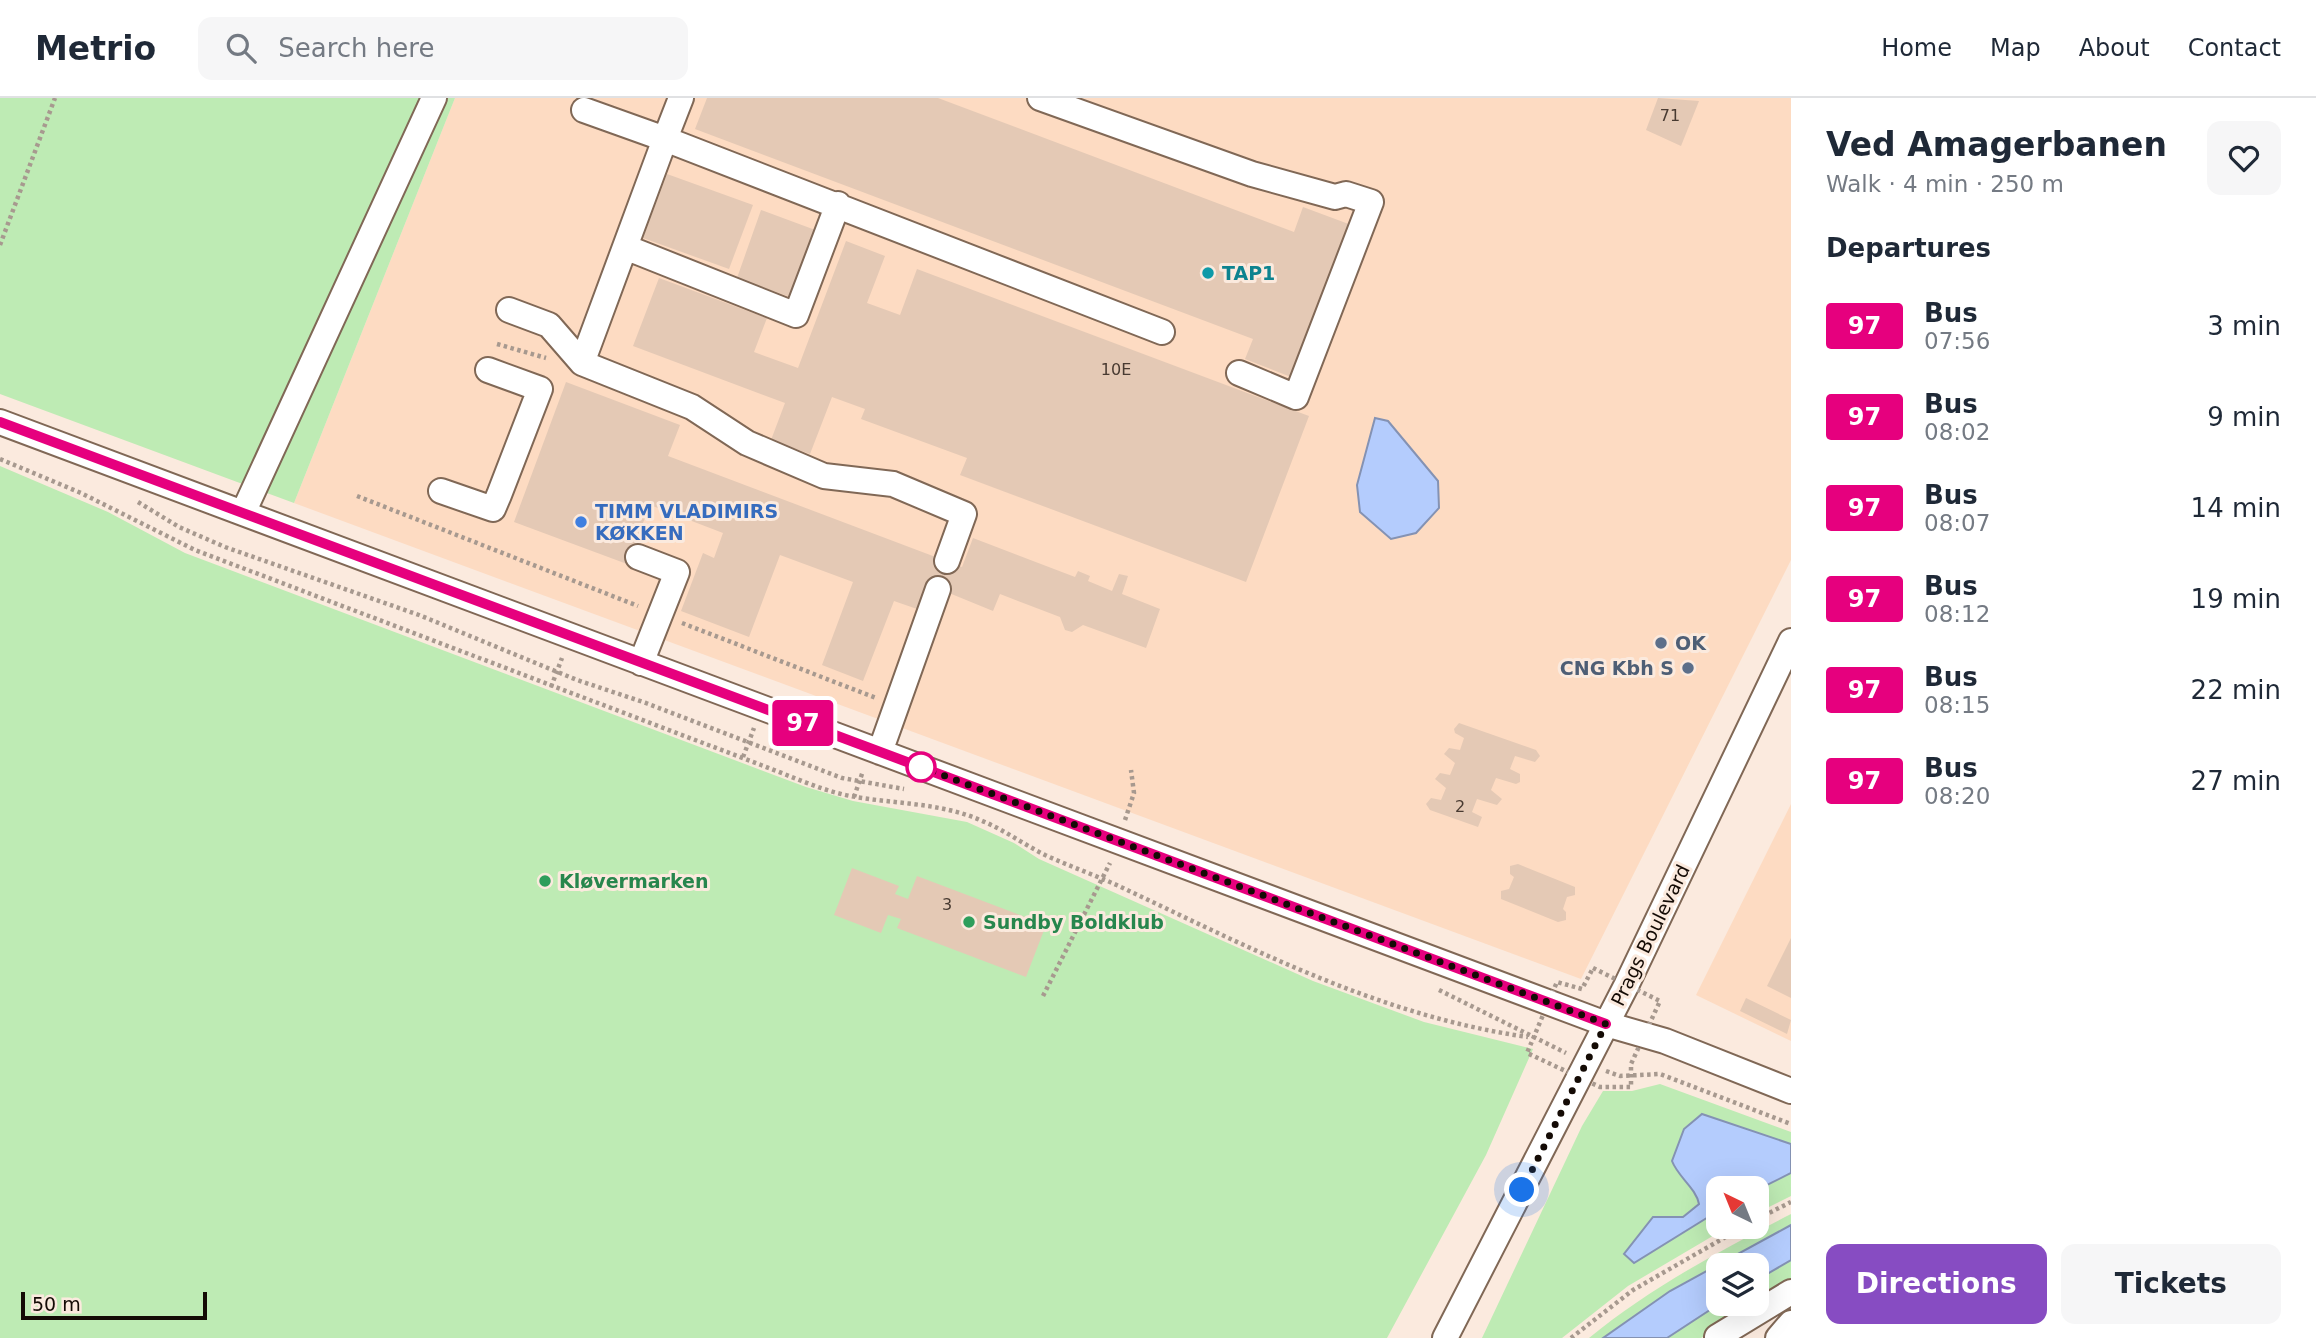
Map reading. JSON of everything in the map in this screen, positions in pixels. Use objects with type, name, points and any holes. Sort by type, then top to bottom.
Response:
[{"type":"street","points":[[243,513],[434,98]]},
{"type":"street","points":[[582,363],[681,98]]},
{"type":"street","points":[[1040,98],[1252,174],[1335,197],[1346,194],[1371,202],[1296,397],[1239,373]]},
{"type":"street","points":[[584,110],[838,205],[1162,332]]},
{"type":"street","points":[[625,247],[796,315],[838,205]]},
{"type":"street","points":[[509,310],[549,326],[582,363],[692,407],[747,443],[824,476],[893,484],[964,514],[947,561]]},
{"type":"street","points":[[441,491],[493,509],[540,389],[488,370]]},
{"type":"street","points":[[0,422],[880,752],[1114,851],[1606,1024],[1665,1041],[1791,1091]]},
{"type":"street","points":[[638,557],[677,572],[641,663]]},
{"type":"street","points":[[880,752],[938,589]]},
{"type":"street","name":"Prags Boulevard","points":[[1445,1338],[1606,1024],[1791,641]]},
{"type":"street","points":[[1717,1337],[1791,1292]]},
{"type":"street","points":[[1778,1338],[1791,1323]]},
{"type":"path","points":[[0,245],[55,98]]},
{"type":"path","points":[[497,344],[533,356],[582,363]]},
{"type":"path","points":[[0,459],[82,493],[195,550],[551,687],[854,797],[936,807],[968,815],[1004,831],[1043,854],[1103,878],[1214,933],[1330,982],[1473,1029],[1535,1038]]},
{"type":"path","points":[[357,496],[896,706]]},
{"type":"path","points":[[130,497],[179,527],[225,547],[419,615],[557,672],[747,743],[859,781],[906,789]]},
{"type":"path","points":[[551,687],[557,672]]},
{"type":"path","points":[[743,757],[747,743]]},
{"type":"path","points":[[1043,996],[1114,851],[1134,793],[1130,770]]},
{"type":"path","points":[[854,797],[859,781]]},
{"type":"path","points":[[1586,1063],[1620,1076],[1660,1074],[1791,1124]]},
{"type":"path","points":[[1769,1213],[1791,1202]]},
{"type":"path","points":[[1571,1338],[1633,1290],[1722,1239]]},
{"type":"shaded area","points":[[455,98],[1791,98],[1791,560],[1581,979],[294,503]]},
{"type":"shaded area","points":[[1791,804],[1791,1041],[1696,995]]},
{"type":"green space","points":[[0,98],[455,98],[294,503],[0,394]]},
{"type":"green space","name":"Kløvermarken","points":[[0,466],[108,512],[185,553],[806,787],[853,801],[967,822],[1014,843],[1039,859],[1313,981],[1424,1022],[1533,1049],[1486,1155],[1387,1338],[0,1338]]},
{"type":"green space","points":[[1660,1084],[1791,1132],[1791,1196],[1769,1207],[1769,1176],[1706,1176],[1708,1239],[1628,1286],[1562,1338],[1482,1338],[1582,1126],[1603,1091],[1632,1091]]},
{"type":"green space","points":[[1791,1214],[1791,1282],[1769,1296],[1769,1253],[1718,1253],[1744,1239],[1769,1239],[1769,1226]]},
{"type":"green space","points":[[1706,1260],[1706,1316],[1737,1316],[1701,1338],[1589,1338],[1612,1320]]},
{"type":"water","points":[[1375,418],[1388,421],[1438,481],[1439,508],[1416,533],[1391,539],[1360,512],[1357,485]]},
{"type":"water","points":[[1702,1114],[1791,1144],[1791,1173],[1769,1184],[1769,1176],[1706,1176],[1706,1218],[1634,1263],[1624,1254],[1653,1217],[1683,1217],[1699,1204],[1672,1161],[1684,1129]]},
{"type":"water","points":[[1791,1225],[1791,1260],[1769,1273],[1769,1253],[1740,1253]]},
{"type":"water","points":[[1706,1271],[1706,1312],[1667,1338],[1603,1338],[1670,1291]]},
{"type":"building","name":"TAP1","points":[[707,98],[938,98],[1294,232],[1303,207],[1354,226],[1296,379],[1245,359],[1253,339],[695,129]]},
{"type":"building","points":[[1658,98],[1699,101],[1681,146],[1646,130]]},
{"type":"building","points":[[667,174],[753,205],[729,269],[643,238]]},
{"type":"building","points":[[761,210],[818,231],[793,298],[737,278]]},
{"type":"building","points":[[846,241],[885,256],[867,303],[900,315],[917,269],[1309,416],[1246,582],[960,475],[967,458],[861,419],[865,409],[832,397],[810,454],[771,440],[785,403],[633,346],[659,278],[767,318],[754,352],[798,368]]},
{"type":"building","points":[[566,382],[680,425],[668,456],[962,567],[973,538],[1075,577],[1078,571],[1090,576],[1088,581],[1112,591],[1119,574],[1128,576],[1122,594],[1160,609],[1146,648],[1083,625],[1072,632],[1065,630],[1060,617],[1000,594],[993,611],[927,584],[917,609],[894,601],[863,681],[822,665],[853,582],[780,555],[749,637],[681,611],[703,553],[714,558],[723,533],[650,505],[627,564],[514,522]]},
{"type":"building","points":[[1459,723],[1536,750],[1540,756],[1535,762],[1515,756],[1510,769],[1520,774],[1520,782],[1516,784],[1496,778],[1491,790],[1502,799],[1497,805],[1477,799],[1472,812],[1482,817],[1478,827],[1430,810],[1426,804],[1431,798],[1441,800],[1446,788],[1435,779],[1440,773],[1450,775],[1455,763],[1444,754],[1449,748],[1460,750],[1464,738],[1455,733],[1454,729]]},
{"type":"building","points":[[1518,864],[1575,887],[1575,895],[1567,897],[1563,909],[1566,912],[1566,920],[1558,922],[1501,899],[1501,891],[1509,889],[1514,877],[1510,874],[1510,866]]},
{"type":"building","name":"Sundby Boldklub","points":[[852,868],[899,886],[895,894],[908,899],[917,876],[1046,925],[1026,977],[897,928],[901,919],[888,915],[881,933],[834,915]]},
{"type":"building","points":[[1791,938],[1791,998],[1767,986]]},
{"type":"building","points":[[1746,998],[1791,1020],[1787,1034],[1740,1011]]},
{"type":"bus line","name":"97","points":[[0,422],[1606,1024]]},
{"type":"place","name":"TAP1","points":[[1208,273]]},
{"type":"place","name":"TIMM VLADIMIRS KØKKEN","points":[[581,522]]},
{"type":"place","name":"OK","points":[[1661,643]]},
{"type":"place","name":"CNG Kbh S","points":[[1688,668]]},
{"type":"place","name":"Kløvermarken","points":[[545,881]]},
{"type":"place","name":"Sundby Boldklub","points":[[969,922]]},
{"type":"route","points":[[921,767],[1606,1024],[1522,1190]]}]
